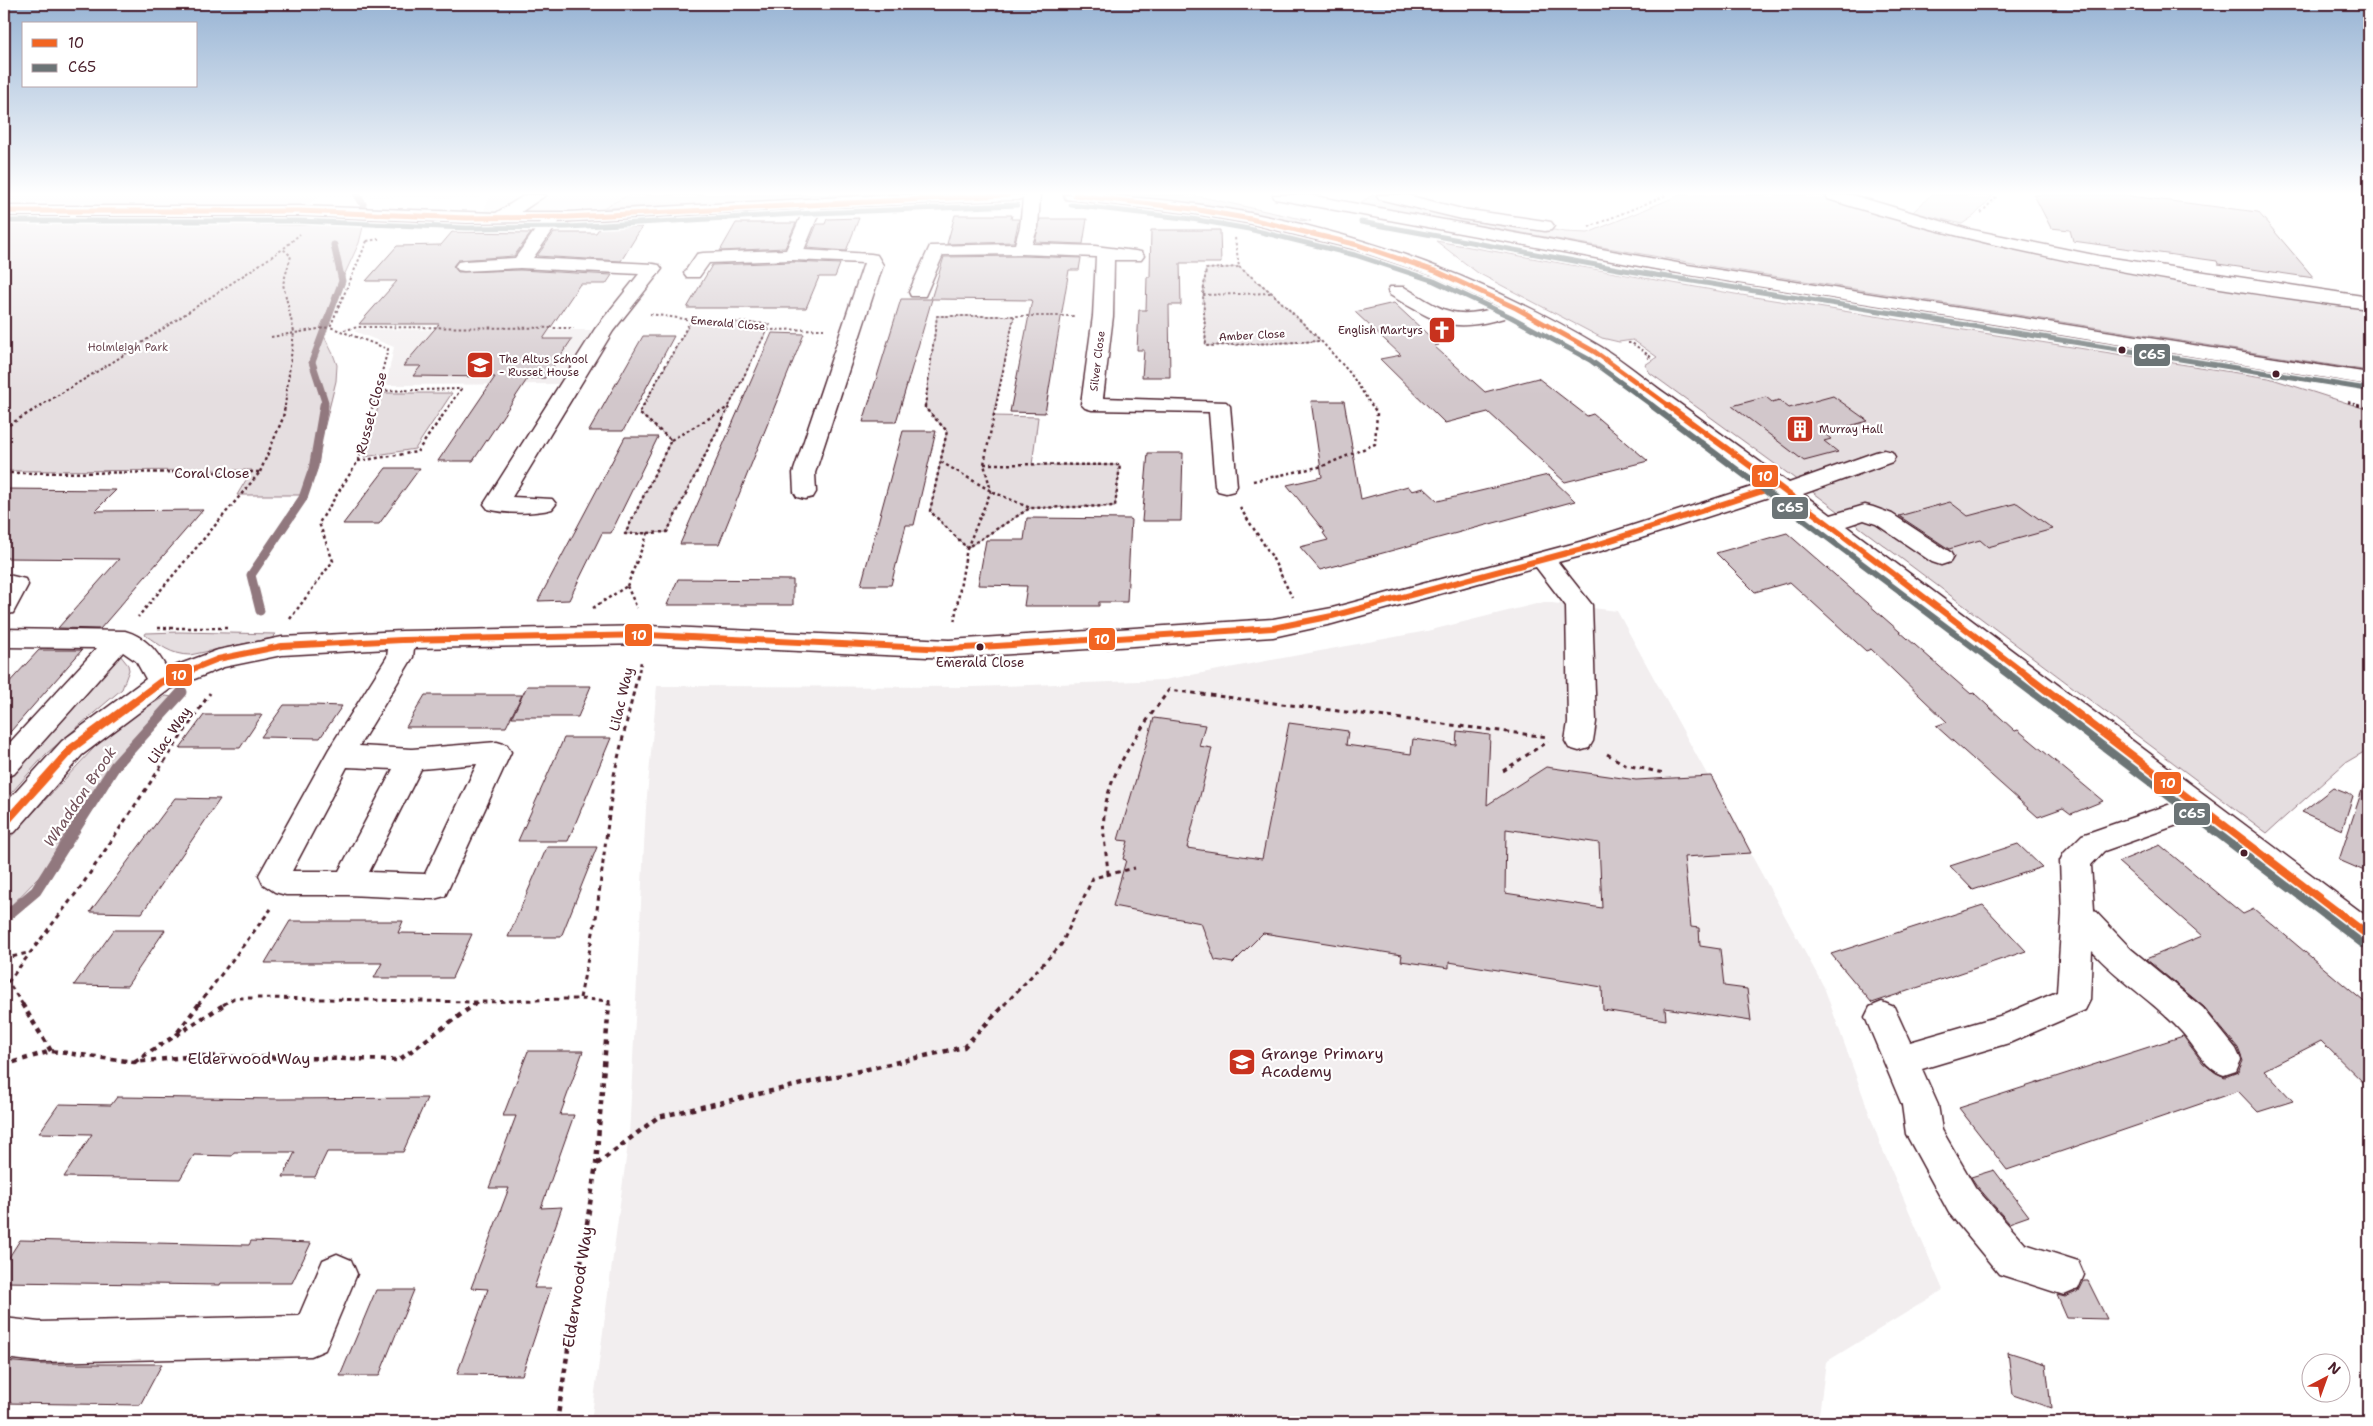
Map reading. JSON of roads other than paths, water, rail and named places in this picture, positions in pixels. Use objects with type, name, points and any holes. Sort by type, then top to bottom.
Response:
[{"type":"main road","points":[[698,265],[731,262]]},
{"type":"main road","points":[[805,492],[804,473],[854,329],[874,265],[872,262]]},
{"type":"main road","points":[[918,292],[931,262]]},
{"type":"main road","name":"Silver Close","points":[[1105,262],[1103,316],[1092,404],[1219,406],[1226,486]]},
{"type":"main road","points":[[1407,262],[1438,272],[1516,308],[1595,352],[1782,489],[2369,936]]},
{"type":"main road","points":[[1636,262],[2369,379]]},
{"type":"main road","points":[[2102,262],[2369,303]]},
{"type":"main road","points":[[464,266],[520,263],[659,263],[605,328],[496,504],[544,504]]},
{"type":"main road","points":[[1396,291],[1437,314],[1455,319],[1477,319],[1516,308]]},
{"type":"main road","points":[[4,824],[72,748],[161,682],[218,659],[282,646],[402,640],[648,635],[949,649],[1273,628],[1304,622],[1542,558],[1594,546],[1884,457]]},
{"type":"main road","points":[[1827,524],[1865,512],[1884,518],[1940,557]]},
{"type":"main road","points":[[1542,558],[1579,605],[1582,722],[1579,740]]},
{"type":"main road","points":[[4,582],[16,585],[4,608]]},
{"type":"main road","points":[[4,638],[124,634]]},
{"type":"main road","points":[[124,634],[125,640],[146,655],[161,682]]},
{"type":"main road","points":[[4,767],[124,634]]},
{"type":"main road","points":[[340,756],[412,759],[497,752],[434,887],[348,883],[286,884],[274,875],[340,756],[400,657],[402,640]]},
{"type":"main road","points":[[348,883],[412,759]]},
{"type":"main road","points":[[1901,1060],[2009,1028],[2073,1000],[2078,914],[2075,861],[2093,843],[2166,819],[2198,805]]},
{"type":"main road","points":[[2078,914],[2118,959],[2191,1018],[2224,1060]]},
{"type":"main road","points":[[1882,1017],[1920,1105],[1924,1134],[1962,1200],[2013,1260],[2064,1275]]},
{"type":"main road","points":[[4,1338],[39,1342],[311,1336],[337,1274]]},
{"type":"waterway","name":"Whaddon Brook","points":[[324,406],[325,402],[312,362],[342,281],[338,262]]},
{"type":"waterway","name":"Whaddon Brook","points":[[260,611],[251,575],[303,498],[313,469],[324,405]]},
{"type":"waterway","name":"Whaddon Brook","points":[[4,918],[36,891],[115,766],[182,692]]},
{"type":"place","name":"English Martyrs","points":[[1442,330]]},
{"type":"place","name":"The Altus School - Russet House","points":[[480,365]]},
{"type":"place","name":"Murray Hall","points":[[1800,429]]},
{"type":"place","name":"Emerald Close","points":[[980,647]]},
{"type":"place","name":"Grange Primary Academy","points":[[1242,1062]]},
{"type":"park label","name":"Holmleigh Park","points":[[128,347]]}]
